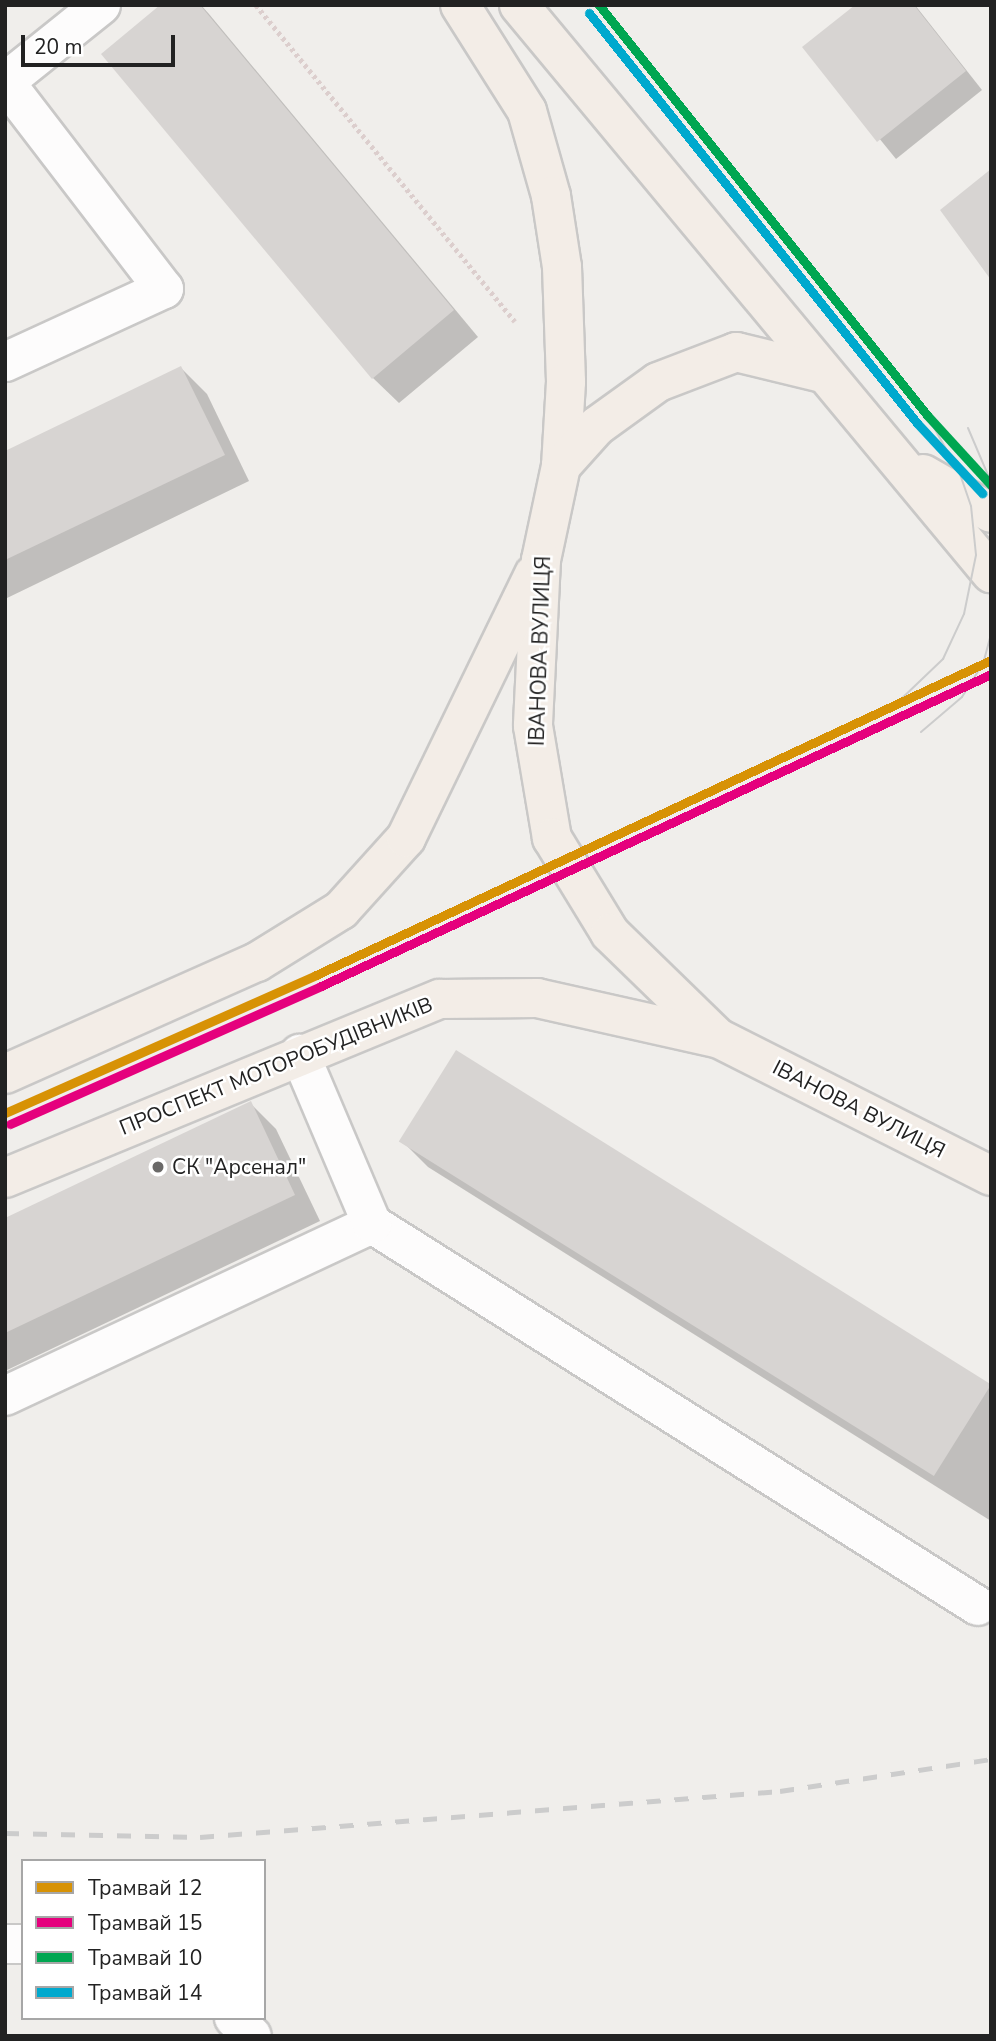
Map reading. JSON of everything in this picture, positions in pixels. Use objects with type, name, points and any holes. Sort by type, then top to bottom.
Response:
[{"type":"main road","name":"ІВАНОВА ВУЛИЦЯ","points":[[460,5],[527,111],[551,196],[563,305],[566,383],[561,466],[541,559],[533,726],[552,838],[610,933],[718,1038],[991,1176]]},
{"type":"main road","points":[[519,5],[991,573]]},
{"type":"main road","points":[[561,466],[597,426],[658,382],[736,352],[823,373]]},
{"type":"main road","points":[[890,452],[971,506],[991,513]]},
{"type":"main road","points":[[5,1074],[257,962],[341,910],[406,838],[541,559]]},
{"type":"main road","name":"ПРОСПЕКТ МОТОРОБУДІВНИКІВ","points":[[5,1178],[300,1054],[440,999],[489,996],[537,998],[718,1038]]},
{"type":"street","points":[[5,362],[164,289],[5,82],[100,5]]},
{"type":"street","points":[[300,1054],[372,1224],[978,1606]]},
{"type":"street","points":[[5,1396],[372,1224]]},
{"type":"street","points":[[236,2020],[252,2036]]},
{"type":"path","points":[[256,5],[522,329]]},
{"type":"building","points":[[160,5],[200,5],[454,310],[372,379],[101,54]]},
{"type":"building","points":[[855,5],[914,5],[966,71],[877,142],[802,47]]},
{"type":"building","points":[[991,169],[991,280],[940,210]]},
{"type":"building","points":[[181,366],[225,455],[5,560],[5,451]]},
{"type":"building","points":[[456,1050],[991,1384],[934,1476],[399,1142]]},
{"type":"building","points":[[251,1101],[295,1195],[5,1333],[5,1218]]},
{"type":"tram line","name":"10","points":[[599,5],[927,415],[991,485]]},
{"type":"tram line","name":"14","points":[[589,13],[917,423],[982,493]]},
{"type":"tram line","points":[[897,703],[943,659],[964,614],[976,555],[971,506],[960,474],[927,415]]},
{"type":"tram line","points":[[968,428],[991,482]]},
{"type":"tram line","points":[[921,732],[962,697],[983,664],[991,635]]},
{"type":"tram line","name":"12","points":[[5,1113],[316,975],[991,660]]},
{"type":"tram line","name":"15","points":[[10,1124],[321,986],[991,674]]},
{"type":"railway","points":[[5,1833],[200,1837],[780,1791],[991,1759]]},
{"type":"place","name":"СК \"Арсенал\"","points":[[158,1167]]}]
